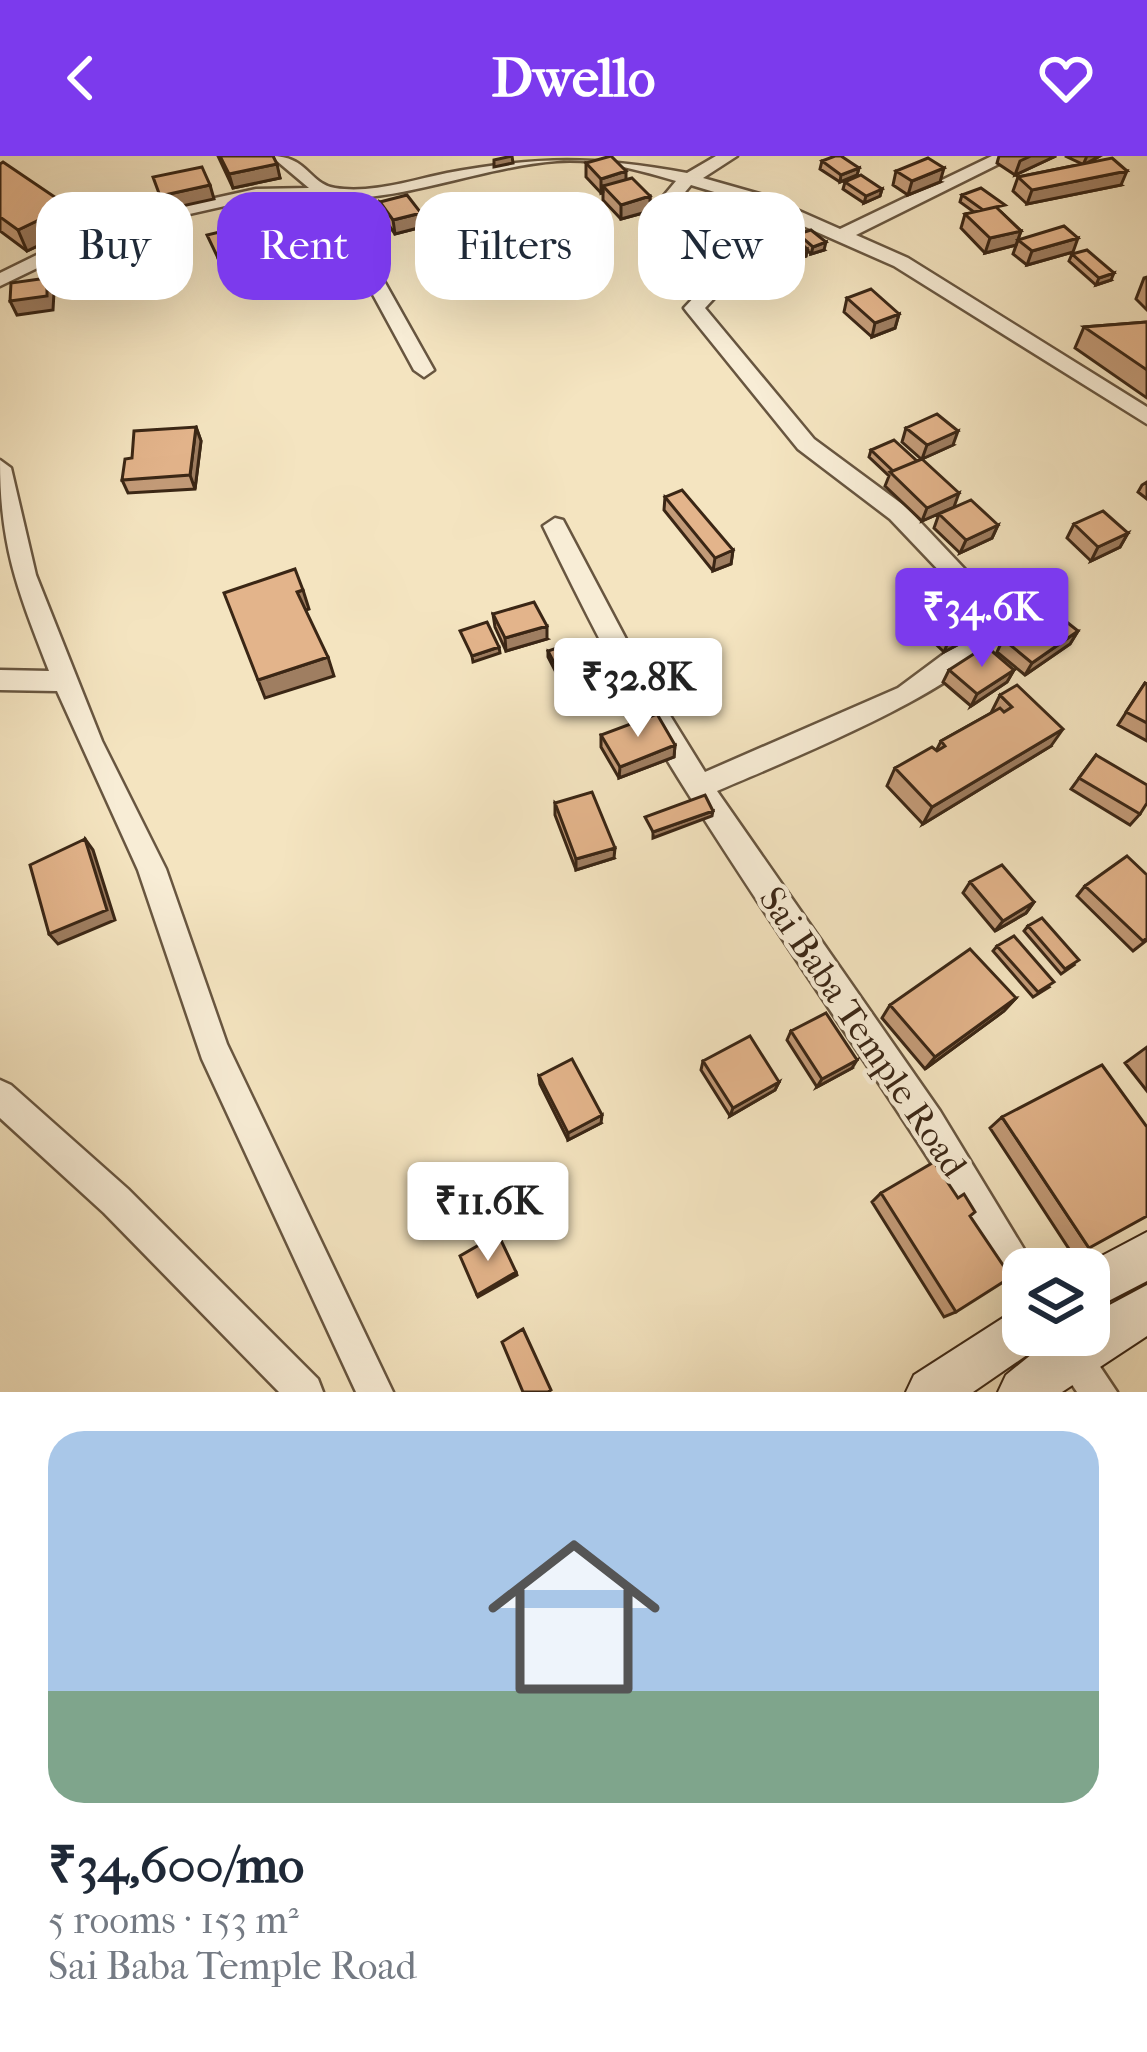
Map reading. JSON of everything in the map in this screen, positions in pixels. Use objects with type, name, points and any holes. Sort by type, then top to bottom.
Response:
[{"type":"street","points":[[280,156],[325,192]]},
{"type":"street","points":[[381,192],[559,156],[630,162],[685,182],[757,199],[901,262],[1147,417]]},
{"type":"street","points":[[698,787],[907,695],[996,628],[997,616],[898,513],[806,444],[694,308],[708,294],[700,275],[655,217],[685,182],[728,156]]},
{"type":"street","points":[[842,235],[1006,156]]},
{"type":"street","points":[[0,280],[36,262]]},
{"type":"street","points":[[385,300],[424,370]]},
{"type":"street","points":[[0,469],[24,575],[66,681],[152,869],[213,1048],[375,1392]]},
{"type":"street","name":"Sai Baba Temple Road","points":[[555,526],[584,591],[698,787],[932,1129],[1004,1248]]},
{"type":"street","points":[[0,680],[66,681]]},
{"type":"street","points":[[0,1096],[116,1201],[305,1392]]},
{"type":"street","points":[[1110,1276],[1147,1255]]},
{"type":"street","points":[[1023,1392],[1147,1309]]},
{"type":"street","points":[[931,1392],[1002,1343]]},
{"type":"building","points":[[220,156],[273,156],[277,164],[229,174]]},
{"type":"building","points":[[611,156],[626,171],[601,179],[586,163]]},
{"type":"building","points":[[835,156],[859,168],[841,175],[822,161]]},
{"type":"building","points":[[928,158],[944,168],[912,181],[896,171]]},
{"type":"building","points":[[1112,158],[1127,171],[1032,190],[1018,177]]},
{"type":"building","points":[[0,164],[47,192],[36,192],[36,221],[18,230],[0,217]]},
{"type":"building","points":[[202,167],[210,185],[159,192],[153,177]]},
{"type":"building","points":[[861,175],[882,189],[866,196],[845,182]]},
{"type":"building","points":[[632,178],[646,192],[638,192],[638,200],[621,205],[614,192],[603,186]]},
{"type":"building","points":[[981,188],[1005,205],[983,210],[962,195]]},
{"type":"building","points":[[407,195],[415,214],[393,220],[391,199]]},
{"type":"building","points":[[996,207],[1021,231],[990,238],[965,214]]},
{"type":"building","points":[[1064,226],[1078,238],[1032,251],[1018,240]]},
{"type":"building","points":[[811,230],[826,242],[813,247],[805,240],[805,232]]},
{"type":"building","points":[[217,233],[217,256],[207,235]]},
{"type":"building","points":[[1087,250],[1114,273],[1099,278],[1072,254]]},
{"type":"building","points":[[36,280],[36,297],[10,301],[11,283]]},
{"type":"building","points":[[871,289],[899,314],[875,323],[847,298]]},
{"type":"building","points":[[1147,322],[1147,370],[1084,327]]},
{"type":"building","points":[[937,414],[958,431],[927,445],[906,428]]},
{"type":"building","points":[[196,427],[190,475],[122,480],[125,459],[132,458],[134,431]]},
{"type":"building","points":[[894,440],[917,461],[893,471],[871,450]]},
{"type":"building","points":[[922,459],[959,493],[927,508],[890,472]]},
{"type":"building","points":[[682,490],[733,550],[715,558],[665,497]]},
{"type":"building","points":[[971,500],[998,525],[966,540],[939,514]]},
{"type":"building","points":[[1103,511],[1128,533],[1098,547],[1074,524]]},
{"type":"building","points":[[295,569],[303,590],[297,592],[328,657],[258,680],[224,593]]},
{"type":"building","points":[[960,601],[982,622],[949,640],[927,618]]},
{"type":"building","points":[[534,602],[547,626],[505,638],[493,614]]},
{"type":"building","points":[[1049,608],[1078,631],[1032,663],[1003,639]]},
{"type":"building","points":[[487,622],[499,647],[472,656],[460,631]]},
{"type":"building","points":[[574,642],[590,674],[564,682],[548,651]]},
{"type":"building","points":[[986,646],[1014,670],[977,694],[949,670]]},
{"type":"building","points":[[1147,684],[1147,723],[1126,712]]},
{"type":"building","points":[[1017,685],[1063,729],[932,807],[895,768],[932,747],[937,751],[945,746],[941,741],[1000,708],[1004,712],[1012,707],[1000,695]]},
{"type":"building","points":[[657,714],[675,745],[620,767],[601,735]]},
{"type":"building","points":[[1096,755],[1147,785],[1147,803],[1140,814],[1079,778]]},
{"type":"building","points":[[592,792],[615,848],[576,859],[555,803]]},
{"type":"building","points":[[705,795],[713,811],[653,832],[645,817]]},
{"type":"building","points":[[85,839],[107,910],[49,934],[30,865]]},
{"type":"building","points":[[1127,856],[1147,875],[1147,938],[1143,941],[1085,886]]},
{"type":"building","points":[[1002,865],[1034,902],[1003,921],[970,882]]},
{"type":"building","points":[[1042,918],[1079,960],[1065,969],[1028,926]]},
{"type":"building","points":[[1014,936],[1054,982],[1038,992],[997,946]]},
{"type":"building","points":[[970,949],[1016,998],[935,1057],[890,1005]]},
{"type":"building","points":[[826,1013],[857,1060],[822,1079],[791,1031]]},
{"type":"building","points":[[750,1036],[779,1082],[733,1108],[703,1061]]},
{"type":"building","points":[[572,1059],[602,1115],[568,1133],[539,1076]]},
{"type":"building","points":[[1102,1065],[1147,1127],[1147,1216],[1089,1248],[1002,1117]]},
{"type":"building","points":[[934,1162],[958,1198],[964,1194],[975,1212],[970,1216],[1002,1264],[1002,1283],[956,1312],[881,1193]]},
{"type":"building","points":[[498,1234],[516,1272],[477,1295],[460,1256]]},
{"type":"building","points":[[523,1329],[548,1392],[523,1392],[502,1342]]}]
